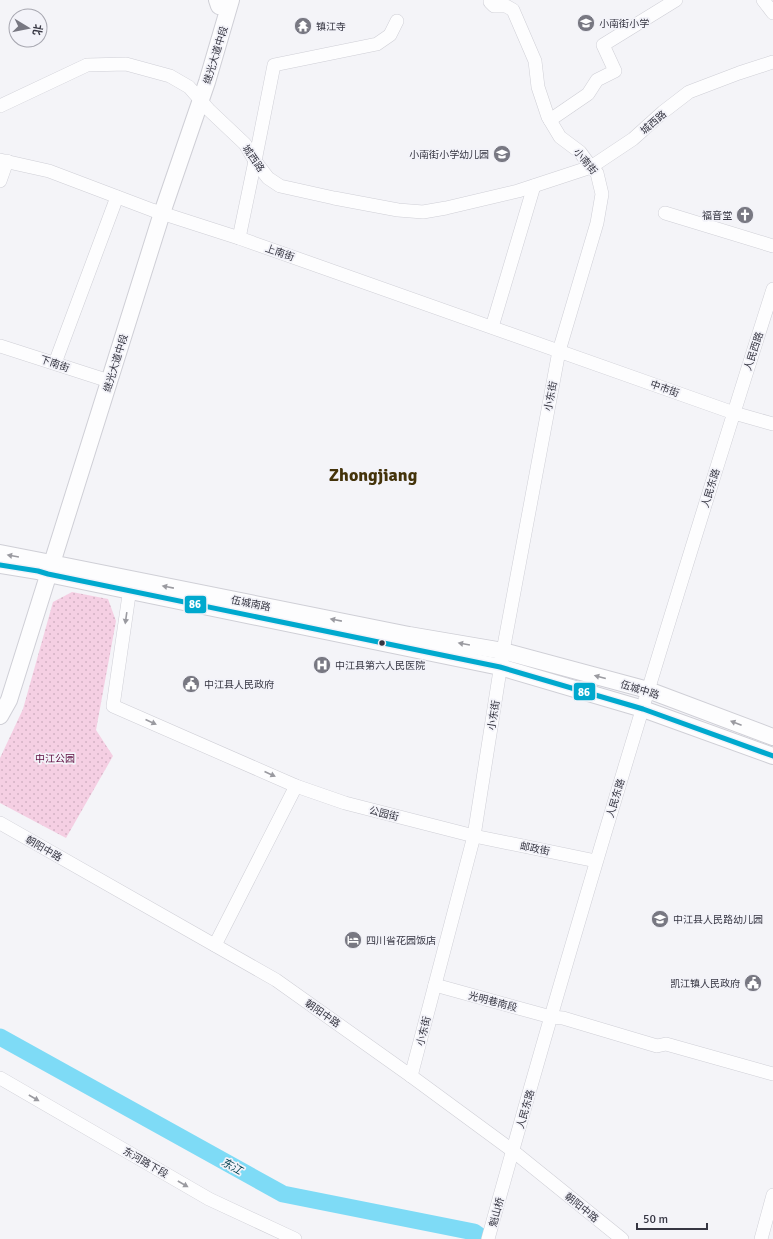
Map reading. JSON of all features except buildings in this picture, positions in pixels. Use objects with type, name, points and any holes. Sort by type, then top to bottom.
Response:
[{"type":"main road","name":"继光大道中段","points":[[0,716],[9,700],[45,568],[157,211],[225,3]]},
{"type":"main road","name":"伍城南路","points":[[0,554],[45,568],[131,585],[503,651]]},
{"type":"main road","name":"伍城南路","points":[[0,565],[45,568]]},
{"type":"main road","name":"继光大道中段","points":[[0,693],[45,568]]},
{"type":"main road","name":"伍城南路","points":[[131,585],[500,667]]},
{"type":"main road","name":"伍城中路","points":[[503,651],[648,690],[773,737]]},
{"type":"main road","name":"伍城中路","points":[[500,667],[643,709],[773,756]]},
{"type":"street","name":"小南街","points":[[490,0],[494,6],[506,6],[513,10],[535,61],[538,87],[550,120],[560,137],[580,152],[591,167],[598,173],[602,194],[597,223],[559,350]]},
{"type":"street","points":[[550,120],[588,94],[597,80],[615,71],[603,45],[676,0]]},
{"type":"street","points":[[763,0],[773,13]]},
{"type":"street","points":[[239,238],[274,65],[377,44],[390,35],[397,21]]},
{"type":"street","name":"城西路","points":[[0,106],[87,65],[126,64],[170,76],[189,86],[209,110],[245,144],[255,161],[268,178],[280,186],[398,210],[423,212],[518,191],[591,167],[633,140],[663,112],[689,92],[773,62]]},
{"type":"street","points":[[0,181],[4,160]]},
{"type":"street","name":"上南街","points":[[4,160],[49,171],[117,197],[559,350]]},
{"type":"street","points":[[492,327],[534,186]]},
{"type":"street","points":[[55,363],[117,197]]},
{"type":"street","points":[[665,213],[773,246]]},
{"type":"street","name":"人民西路","points":[[734,413],[773,288]]},
{"type":"street","name":"下南街","points":[[0,346],[104,380]]},
{"type":"street","name":"中市街","points":[[559,350],[734,413],[773,424]]},
{"type":"street","name":"小东街","points":[[411,1076],[474,836],[500,667],[559,350]]},
{"type":"street","name":"人民东路","points":[[503,1184],[596,861],[734,413]]},
{"type":"street","name":"公园街","points":[[131,585],[113,706],[296,786],[344,803],[474,836]]},
{"type":"street","points":[[215,945],[296,786]]},
{"type":"street","name":"朝阳中路","points":[[0,823],[276,980],[513,1151],[622,1239]]},
{"type":"street","name":"邮政街","points":[[474,836],[596,861]]},
{"type":"street","name":"光明巷南段","points":[[435,985],[552,1017],[563,1018],[657,1046],[666,1044],[773,1074]]},
{"type":"street","name":"东河路下段","points":[[0,1078],[209,1199],[295,1239]]},
{"type":"street","name":"魁山桥","points":[[488,1239],[503,1184]]},
{"type":"street","points":[[761,1239],[773,1195]]},
{"type":"green space","name":"中江公园","points":[[72,592],[108,599],[116,621],[96,730],[113,756],[66,838],[0,803],[0,758],[23,709],[53,602]]},
{"type":"waterway","name":"东江","points":[[0,1037],[283,1194],[474,1232],[484,1239]]},
{"type":"transit line","name":"86","points":[[0,565],[38,571],[500,667],[643,709],[773,756]]},
{"type":"place","name":"小南街小学","points":[[586,23]]},
{"type":"place","name":"镇江寺","points":[[303,26]]},
{"type":"place","name":"小南街小学幼儿园","points":[[502,154]]},
{"type":"place","name":"福音堂","points":[[745,215]]},
{"type":"place","name":"中江县第六人民医院","points":[[322,665]]},
{"type":"place","name":"中江县人民政府","points":[[191,684]]},
{"type":"place","name":"中江县人民路幼儿园","points":[[660,919]]},
{"type":"place","name":"四川省花园饭店","points":[[353,940]]},
{"type":"place","name":"凯江镇人民政府","points":[[753,983]]},
{"type":"district","name":"Zhongjiang","points":[[373,475]]}]
